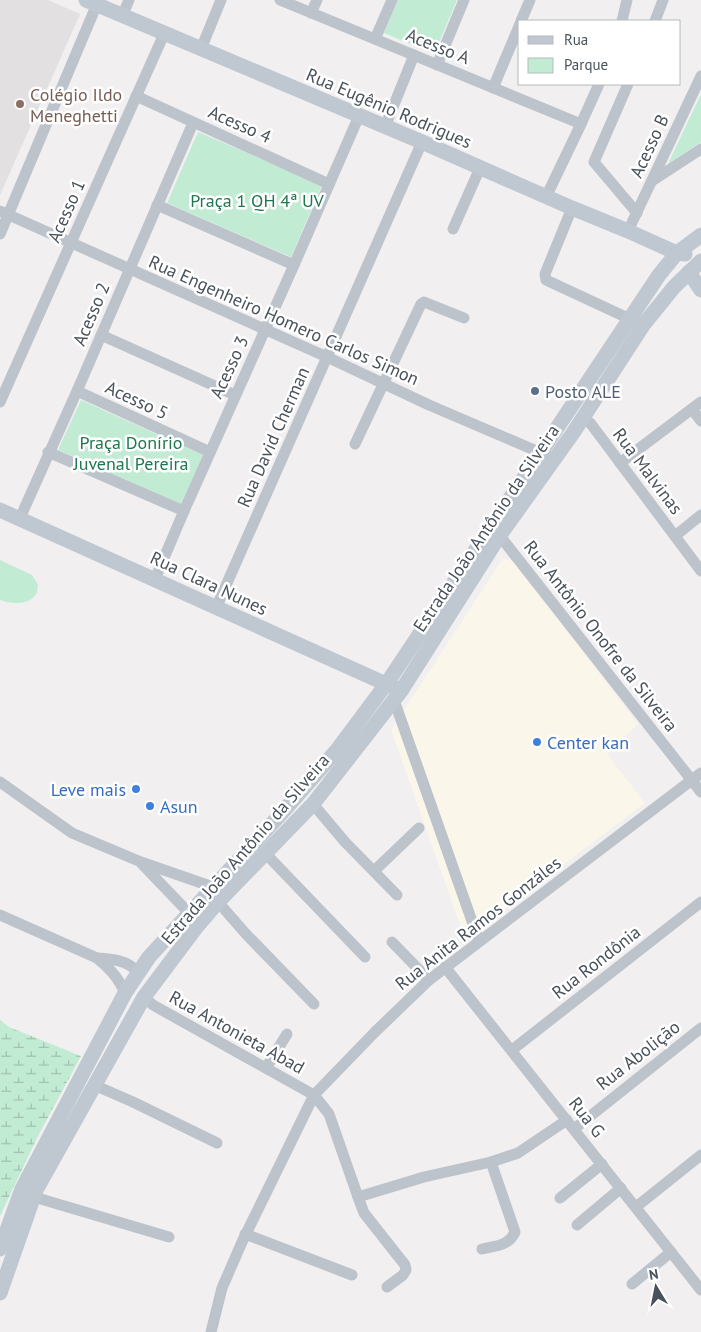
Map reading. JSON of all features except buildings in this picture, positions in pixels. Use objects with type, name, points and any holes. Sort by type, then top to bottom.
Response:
[{"type":"main road","name":"Rua Eugênio Rodrigues","points":[[91,2],[422,142],[677,254]]},
{"type":"main road","name":"Estrada João Antônio da Silveira","points":[[547,456],[573,432],[583,417],[594,385],[630,319],[659,275],[677,254],[701,235]]},
{"type":"main road","points":[[677,254],[701,252]]},
{"type":"main road","name":"Estrada João Antônio da Silveira","points":[[0,1249],[22,1189],[125,993],[138,972],[188,913],[280,816],[337,750],[496,531],[547,456],[559,425],[674,287],[701,261]]},
{"type":"main road","points":[[689,272],[701,290]]},
{"type":"main road","points":[[559,425],[573,432]]},
{"type":"main road","name":"Rua Clara Nunes","points":[[0,510],[387,683],[397,696]]},
{"type":"main road","name":"Estrada João Antônio da Silveira","points":[[0,1293],[36,1190],[144,997],[195,929],[218,902],[313,804],[397,696],[496,531]]},
{"type":"main road","points":[[133,1017],[138,988],[138,972]]},
{"type":"street","points":[[122,16],[129,0]]},
{"type":"street","points":[[201,49],[221,0]]},
{"type":"street","name":"Acesso A","points":[[280,0],[582,124]]},
{"type":"street","points":[[311,13],[316,0]]},
{"type":"street","points":[[375,39],[392,0]]},
{"type":"street","points":[[437,65],[464,0]]},
{"type":"street","points":[[521,20],[530,0]]},
{"type":"street","points":[[622,20],[627,0]]},
{"type":"street","points":[[655,20],[662,0]]},
{"type":"street","points":[[0,234],[4,213],[91,2]]},
{"type":"street","points":[[493,88],[518,28]]},
{"type":"street","name":"Acesso 1","points":[[0,402],[164,34]]},
{"type":"street","points":[[385,127],[414,55]]},
{"type":"street","name":"Acesso B","points":[[628,231],[701,76]]},
{"type":"street","points":[[546,196],[582,124],[599,85]]},
{"type":"street","points":[[628,85],[594,162],[637,213]]},
{"type":"street","name":"Acesso 4","points":[[136,96],[329,184]]},
{"type":"street","name":"Acesso 3","points":[[156,579],[184,511],[359,116]]},
{"type":"street","name":"Acesso 2","points":[[20,518],[193,123]]},
{"type":"street","name":"Rua David Cherman","points":[[216,608],[422,142]]},
{"type":"street","points":[[652,181],[701,149]]},
{"type":"street","points":[[453,228],[480,168]]},
{"type":"street","points":[[157,205],[294,265]]},
{"type":"street","points":[[572,208],[546,274],[546,280],[630,319]]},
{"type":"street","name":"Rua Engenheiro Homero Carlos Simon","points":[[4,213],[547,456]]},
{"type":"street","points":[[355,444],[420,304],[424,302],[464,318]]},
{"type":"street","points":[[101,335],[235,395]]},
{"type":"street","name":"Acesso 5","points":[[77,391],[210,452]]},
{"type":"street","points":[[620,463],[696,406],[701,421]]},
{"type":"street","name":"Rua Malvinas","points":[[583,417],[591,424],[701,571]]},
{"type":"street","points":[[48,452],[184,511]]},
{"type":"street","points":[[675,536],[701,515]]},
{"type":"street","name":"Rua Antônio Onofre da Silveira","points":[[496,531],[701,792]]},
{"type":"street","points":[[397,696],[480,941]]},
{"type":"street","name":"Rua Anita Ramos Gonzáles","points":[[211,1332],[222,1288],[246,1234],[314,1095],[429,980],[701,772]]},
{"type":"street","points":[[0,782],[72,833],[140,862],[213,887]]},
{"type":"street","points":[[313,804],[345,842],[396,895]]},
{"type":"street","points":[[374,871],[419,828]]},
{"type":"street","points":[[266,854],[365,957]]},
{"type":"street","points":[[140,862],[188,913]]},
{"type":"street","points":[[218,902],[246,934],[314,1004]]},
{"type":"street","name":"Rua Rondônia","points":[[512,1050],[701,902]]},
{"type":"street","points":[[0,915],[97,958],[114,972],[125,993]]},
{"type":"street","points":[[392,942],[429,980]]},
{"type":"street","points":[[97,958],[125,963],[138,972]]},
{"type":"street","name":"Rua G","points":[[445,967],[700,1286]]},
{"type":"street","name":"Rua Antonieta Abad","points":[[144,997],[153,1005],[314,1095]]},
{"type":"street","name":"Rua Abolição","points":[[358,1196],[424,1177],[491,1162],[518,1153],[570,1124],[701,1028]]},
{"type":"street","points":[[266,1068],[287,1034]]},
{"type":"street","points":[[94,1085],[217,1143]]},
{"type":"street","points":[[314,1095],[329,1114],[364,1212],[405,1265],[406,1270],[403,1275],[387,1287]]},
{"type":"street","points":[[636,1207],[701,1155]]},
{"type":"street","points":[[482,1249],[506,1243],[512,1239],[515,1232],[491,1162]]},
{"type":"street","points":[[560,1198],[602,1164]]},
{"type":"street","points":[[577,1225],[621,1188]]},
{"type":"street","points":[[34,1198],[169,1237]]},
{"type":"street","points":[[246,1234],[352,1275]]},
{"type":"street","points":[[632,1284],[671,1252]]},
{"type":"shaded area","name":"Colégio Ildo Meneghetti","points":[[0,0],[48,0],[80,14],[0,195]]},
{"type":"shaded area","points":[[503,558],[514,562],[638,724],[607,754],[645,803],[465,939],[391,730]]},
{"type":"green space","points":[[398,0],[457,0],[434,54],[384,33]]},
{"type":"green space","points":[[701,94],[701,142],[668,164]]},
{"type":"green space","name":"Praça 1 QH 4ª UV","points":[[198,132],[322,185],[291,257],[167,203]]},
{"type":"green space","name":"Praça Donírio Juvenal Pereira","points":[[81,400],[203,455],[181,504],[58,450]]},
{"type":"green space","points":[[0,560],[32,575],[38,585],[37,593],[33,598],[20,603],[0,600]]},
{"type":"green space","points":[[0,1020],[9,1027],[81,1056],[38,1136],[0,1216]]},
{"type":"place","name":"Colégio Ildo Meneghetti","points":[[20,104]]},
{"type":"place","name":"Posto ALE","points":[[535,391]]},
{"type":"place","name":"Center kan","points":[[537,742]]},
{"type":"place","name":"Leve mais","points":[[136,789]]},
{"type":"place","name":"Asun","points":[[150,806]]}]
